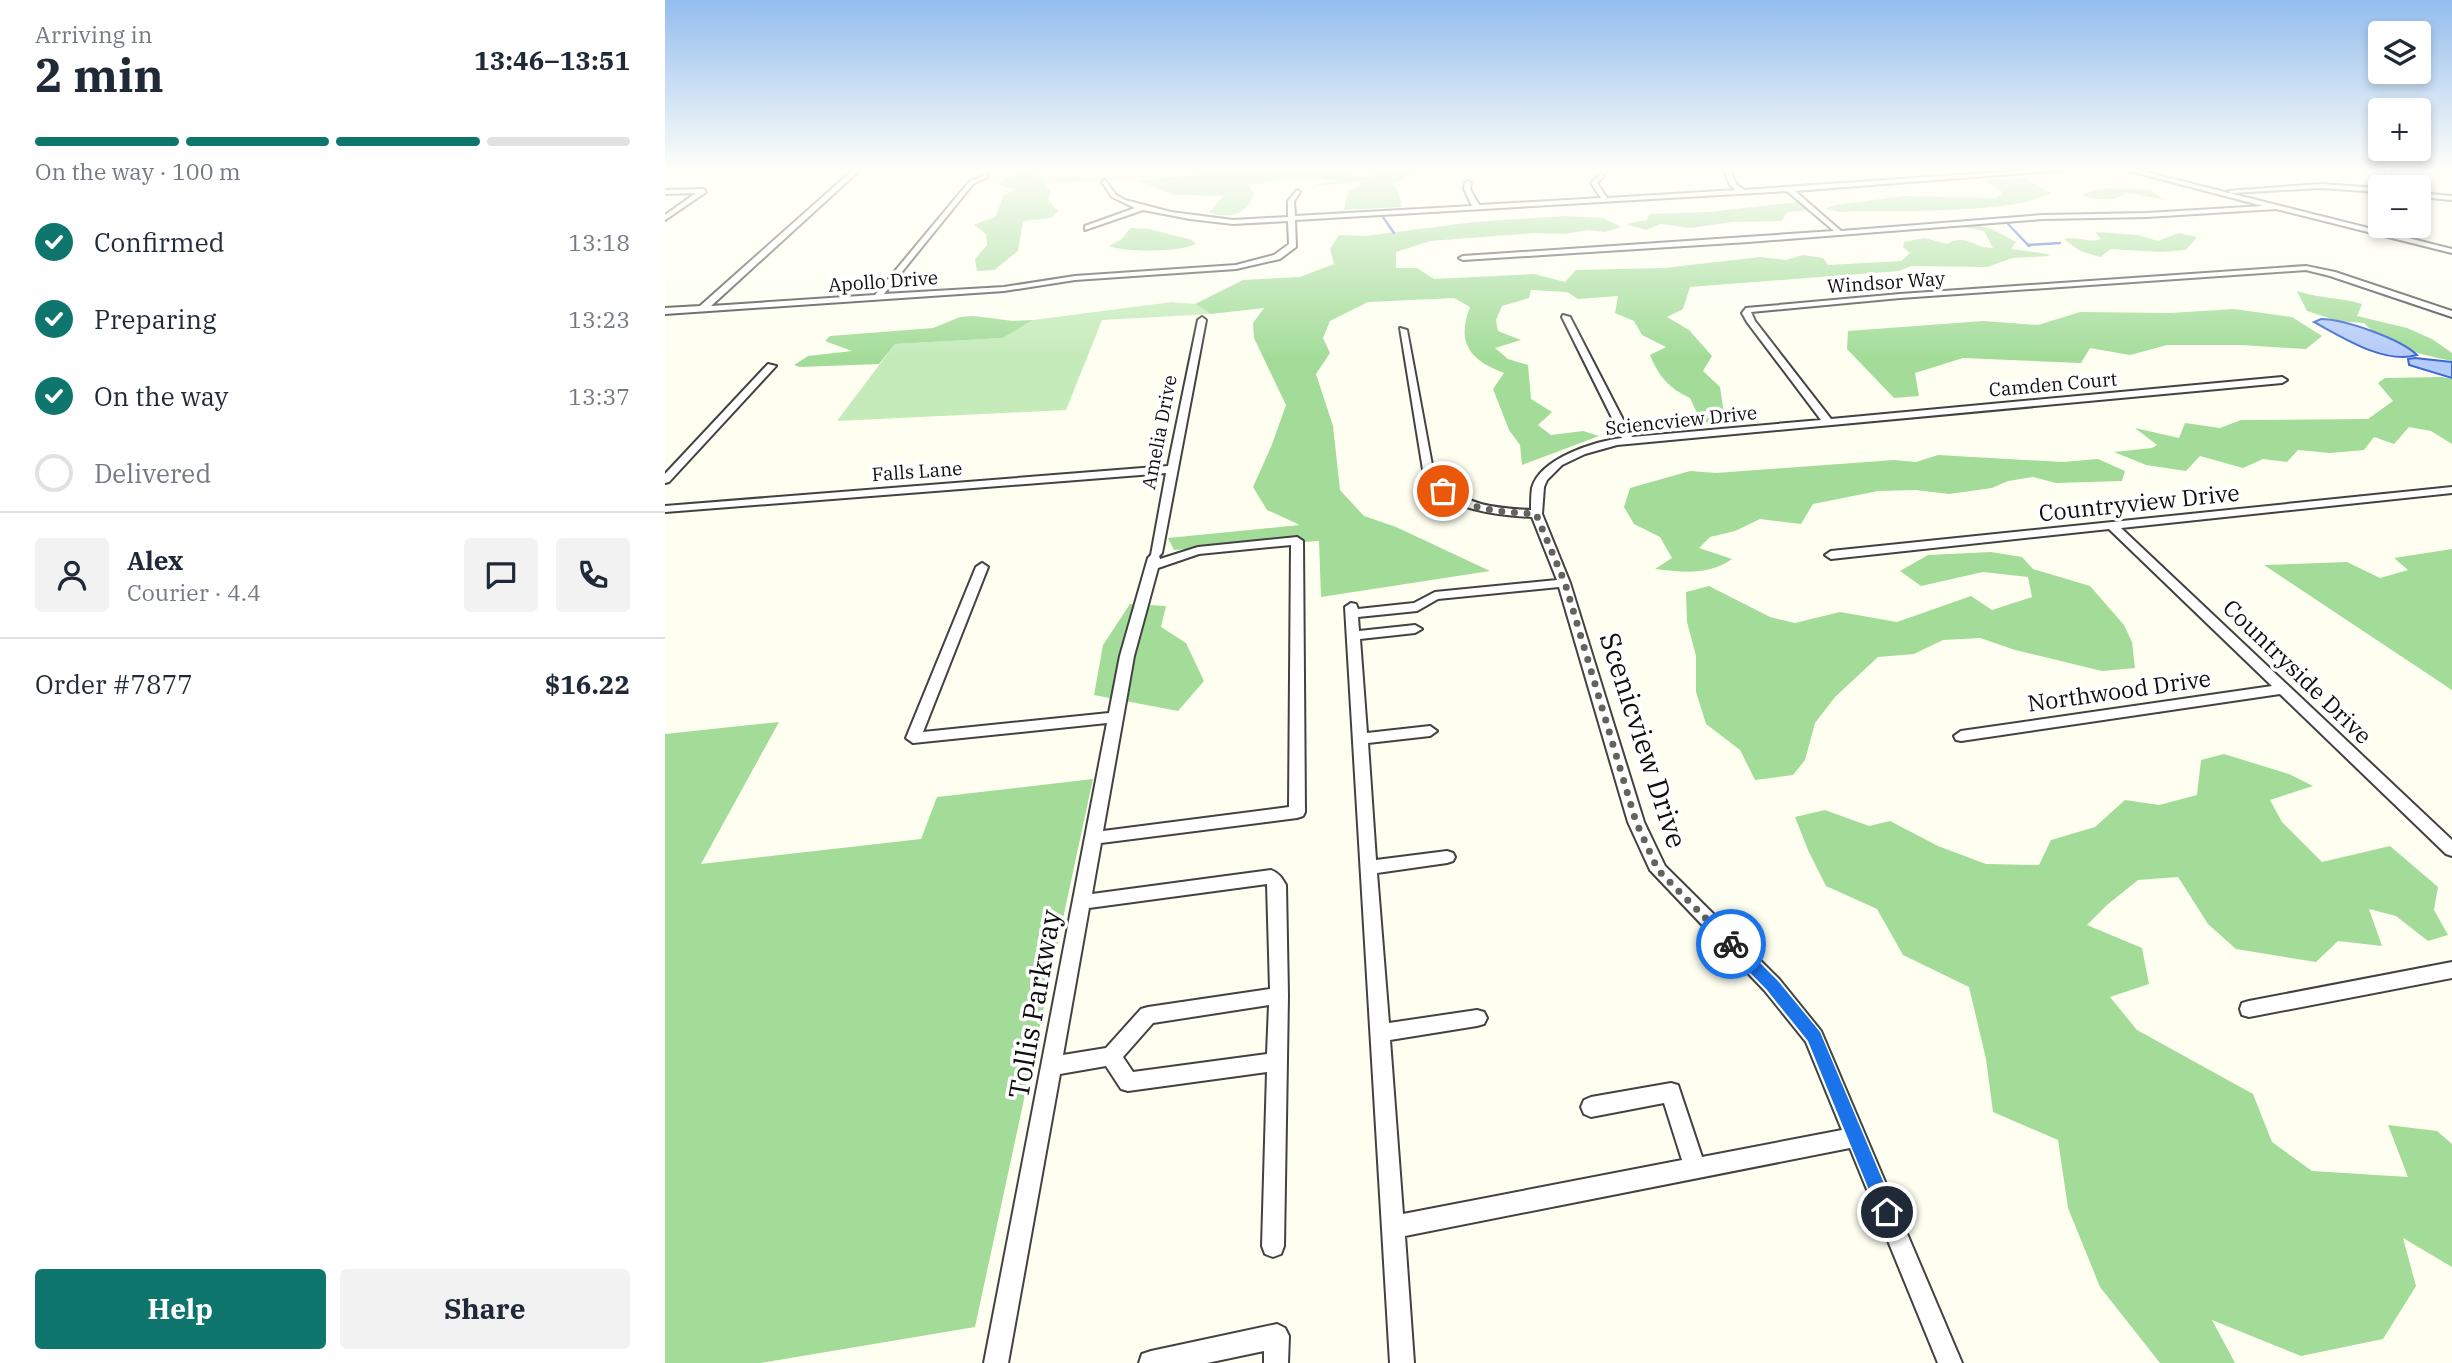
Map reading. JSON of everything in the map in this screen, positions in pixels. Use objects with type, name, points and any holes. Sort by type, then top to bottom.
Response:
[{"type":"street","points":[[703,308],[787,233]]},
{"type":"street","points":[[877,298],[930,233]]},
{"type":"street","name":"Apollo Drive","points":[[665,311],[1004,289],[1075,278],[1253,264],[1277,257],[1293,245],[1293,233]]},
{"type":"street","points":[[1463,258],[1748,240],[1822,233]]},
{"type":"street","points":[[2378,233],[2452,251]]},
{"type":"street","name":"Windsor Way","points":[[1828,422],[1751,322],[1746,313],[1749,310],[1755,307],[1900,296],[2305,268],[2332,274],[2452,314]]},
{"type":"street","points":[[1566,317],[1629,441]]},
{"type":"street","name":"Amelia Drive","points":[[1127,656],[1154,559],[1202,320]]},
{"type":"street","points":[[1403,330],[1430,482],[1457,501],[1499,512],[1536,514]]},
{"type":"street","points":[[665,480],[771,366]]},
{"type":"street","name":"Camden Court","points":[[1828,422],[2282,380]]},
{"type":"street","name":"Sciencview Drive","points":[[1536,514],[1538,487],[1542,479],[1558,463],[1593,447],[1629,441],[1828,422]]},
{"type":"street","name":"Falls Lane","points":[[665,509],[1171,469]]},
{"type":"street","name":"Countryview Drive","points":[[1831,555],[2452,490]]},
{"type":"street","name":"Scenicview Drive","points":[[1536,514],[1565,583],[1636,822],[1658,870],[1772,985],[1814,1037],[1950,1363]]},
{"type":"street","name":"Countryside Drive","points":[[2112,526],[2452,850]]},
{"type":"street","points":[[1094,838],[1297,812],[1297,541],[1198,551],[1154,559]]},
{"type":"street","points":[[982,567],[913,738],[1116,717]]},
{"type":"street","points":[[1402,1363],[1351,610],[1417,607],[1435,596],[1565,583]]},
{"type":"street","points":[[1353,636],[1415,629]]},
{"type":"street","name":"Tollis Parkway","points":[[996,1363],[1127,656]]},
{"type":"street","name":"Northwood Drive","points":[[1961,736],[2284,689]]},
{"type":"street","points":[[1360,739],[1430,731]]},
{"type":"street","points":[[1368,868],[1447,857]]},
{"type":"street","points":[[1081,902],[1271,877],[1277,886],[1279,996],[1273,1246]]},
{"type":"street","points":[[2249,1009],[2452,970]]},
{"type":"street","points":[[1051,1066],[1111,1056],[1148,1015],[1279,996]]},
{"type":"street","points":[[1379,1033],[1476,1018]]},
{"type":"street","points":[[1111,1056],[1128,1082],[1277,1062]]},
{"type":"street","points":[[1591,1107],[1671,1092],[1695,1168]]},
{"type":"street","points":[[1392,1227],[1856,1137]]},
{"type":"street","points":[[1151,1363],[1277,1336],[1276,1363]]},
{"type":"green space","points":[[984,233],[1021,233],[1018,251],[994,270],[977,271],[975,259],[987,245]]},
{"type":"green space","points":[[1127,233],[1163,233],[1192,240],[1196,244],[1153,251],[1109,246],[1122,239]]},
{"type":"green space","points":[[1392,233],[1573,233],[1430,241],[1396,252],[1396,268],[1417,268],[1434,279],[1534,274],[1565,282],[1576,270],[1664,268],[1760,257],[1786,260],[1803,255],[1823,258],[1828,265],[1901,261],[1910,253],[1903,247],[1904,242],[1925,238],[1947,244],[1960,240],[1993,248],[1985,233],[1998,233],[2016,242],[2011,249],[2049,256],[2013,258],[1987,267],[1911,266],[1899,271],[1690,287],[1683,309],[1667,317],[1689,330],[1712,356],[1703,371],[1720,387],[1725,421],[1708,424],[1697,413],[1690,398],[1670,386],[1657,370],[1650,355],[1666,347],[1642,335],[1634,321],[1615,313],[1618,296],[1578,299],[1567,292],[1531,290],[1529,298],[1502,306],[1496,320],[1498,331],[1521,340],[1495,348],[1508,359],[1528,365],[1531,399],[1552,412],[1538,425],[1551,435],[1583,431],[1599,436],[1522,465],[1520,445],[1509,430],[1493,389],[1504,373],[1475,356],[1466,340],[1466,320],[1470,307],[1454,298],[1368,302],[1330,321],[1323,338],[1330,353],[1316,374],[1333,426],[1340,490],[1364,516],[1396,527],[1490,571],[1321,597],[1319,541],[1174,550],[1168,538],[1300,525],[1267,510],[1253,487],[1286,405],[1254,338],[1253,323],[1264,308],[1211,314],[1195,304],[1243,280],[1300,277],[1334,264],[1330,249],[1339,235],[1366,236]]},
{"type":"green space","points":[[2096,233],[2138,235],[2158,241],[2179,233],[2197,237],[2186,250],[2161,252],[2111,249],[2100,257],[2080,251],[2064,239],[2101,239]]},
{"type":"green space","points":[[2297,291],[2362,304],[2357,316],[2407,328],[2432,339],[2452,353],[2452,361],[2393,344],[2364,323],[2338,321],[2307,311]]},
{"type":"green space","points":[[1172,302],[1195,304],[1211,314],[1102,320],[1066,410],[837,421],[895,344],[1003,338],[1033,320]]},
{"type":"green space","points":[[2234,309],[2292,317],[2322,336],[2306,349],[2241,345],[2167,345],[2130,355],[2090,348],[2081,363],[1963,358],[1915,373],[1919,396],[1894,398],[1847,349],[1848,331],[1983,321],[2038,325],[2080,312],[2170,313]]},
{"type":"green space","points":[[960,317],[1013,321],[1033,320],[1003,338],[895,344],[879,364],[794,365],[808,356],[852,351],[825,341],[830,336],[933,328]]},
{"type":"green space","points":[[2385,378],[2452,379],[2452,444],[2431,431],[2409,427],[2394,444],[2374,437],[2364,450],[2330,453],[2298,450],[2287,462],[2263,459],[2243,468],[2200,456],[2186,471],[2146,465],[2114,452],[2152,448],[2157,445],[2135,428],[2179,438],[2185,423],[2220,428],[2241,420],[2368,419],[2393,401],[2378,383]]},
{"type":"green space","points":[[1938,455],[2063,462],[2098,459],[2125,471],[2122,481],[2056,483],[2033,477],[2008,481],[1992,488],[1949,494],[1916,490],[1878,491],[1813,504],[1801,524],[1760,519],[1735,531],[1710,537],[1699,548],[1732,559],[1714,568],[1695,572],[1655,569],[1672,558],[1660,537],[1634,524],[1624,507],[1630,488],[1690,471],[1716,473],[1894,460],[1916,462]]},
{"type":"green space","points":[[2452,549],[2452,690],[2264,565],[2347,562],[2380,578],[2408,570],[2394,558]]},
{"type":"green space","points":[[1991,552],[2022,557],[2033,569],[2090,586],[2124,625],[2132,642],[2135,668],[2102,671],[2015,650],[1980,638],[1943,640],[1914,654],[1878,657],[1835,697],[1815,723],[1805,760],[1793,775],[1755,780],[1740,750],[1706,724],[1696,692],[1696,656],[1687,622],[1686,592],[1709,586],[1770,617],[1795,623],[1840,612],[1897,622],[1971,596],[1992,610],[2032,597],[2028,577],[1983,572],[1921,586],[1900,571],[1928,555]]},
{"type":"green space","points":[[1130,604],[1166,606],[1161,627],[1186,643],[1204,681],[1178,711],[1094,695],[1103,645]]},
{"type":"green space","points":[[779,722],[701,864],[921,839],[937,797],[1093,779],[975,1327],[761,1363],[665,1363],[665,734]]},
{"type":"green space","points":[[2224,754],[2289,774],[2313,786],[2270,800],[2282,822],[2322,862],[2390,846],[2438,887],[2434,910],[2448,935],[2428,941],[2396,916],[2369,909],[2382,946],[2338,941],[2316,962],[2236,949],[2208,924],[2178,877],[2138,880],[2087,925],[2142,948],[2149,984],[2110,997],[2137,1030],[2253,1094],[2272,1142],[2312,1171],[2408,1177],[2388,1125],[2437,1131],[2452,1144],[2452,1267],[2403,1238],[2416,1286],[2383,1339],[2301,1356],[2212,1320],[2235,1363],[2160,1363],[2100,1287],[2068,1208],[2058,1140],[1993,1112],[1986,1059],[1969,987],[1903,955],[1877,909],[1826,886],[1795,817],[1825,810],[1869,826],[1890,821],[1938,846],[1986,864],[2039,865],[2051,840],[2095,827],[2125,800],[2159,805],[2197,795],[2201,760]]},
{"type":"water","points":[[2321,319],[2343,322],[2372,331],[2417,355],[2391,356],[2364,348],[2314,322]]},
{"type":"water","points":[[2408,359],[2452,362],[2452,378],[2409,365]]},
{"type":"waterway","points":[[2016,233],[2028,245]]},
{"type":"waterway","points":[[2028,245],[2060,243]]},
{"type":"way so far","points":[[1443,491],[1457,501],[1499,512],[1536,514],[1565,583],[1636,822],[1658,870],[1731,944]]},
{"type":"route","points":[[1731,944],[1772,985],[1814,1037],[1887,1212]]}]
